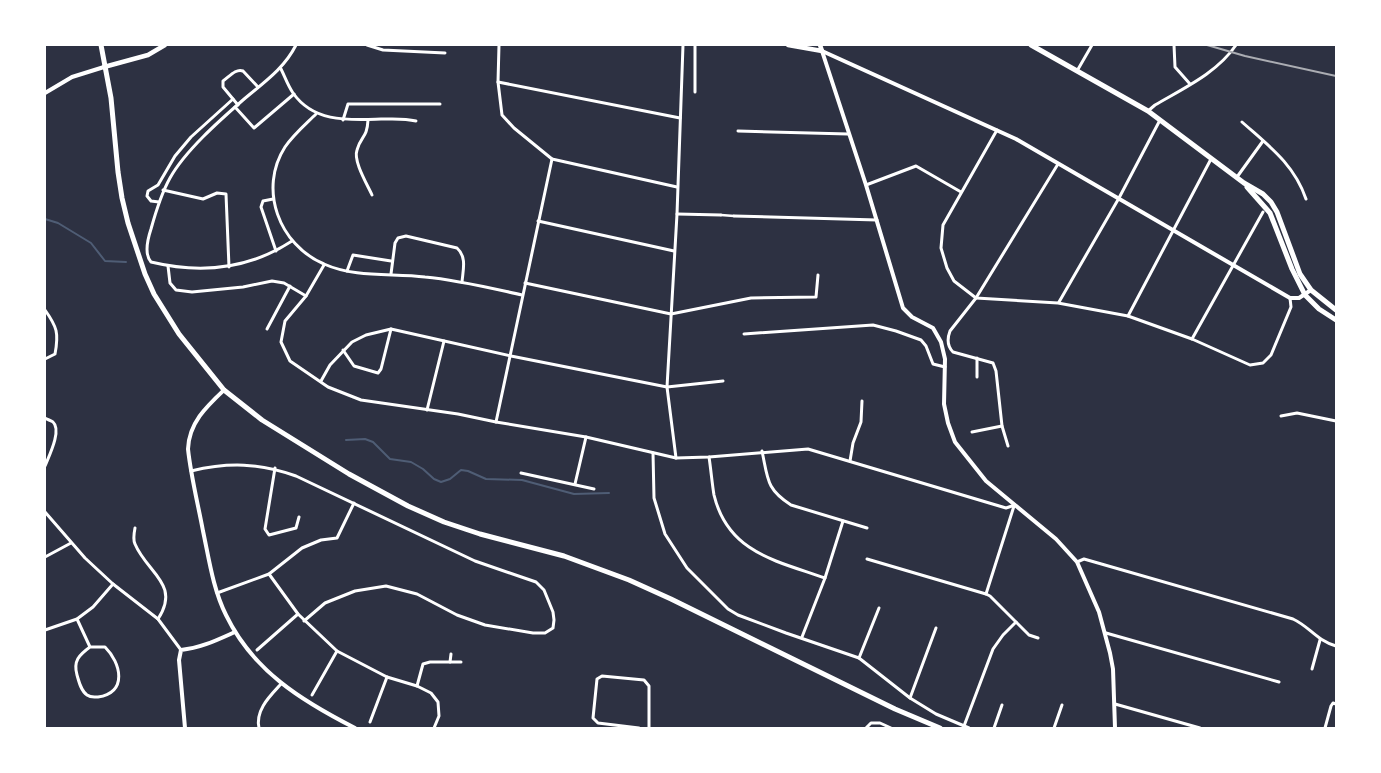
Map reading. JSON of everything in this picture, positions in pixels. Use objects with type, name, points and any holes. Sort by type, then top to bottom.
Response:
[{"type":"main road","points":[[101,45],[111,98],[122,198],[145,274],[154,294],[179,334],[224,390],[262,420],[349,474],[408,506],[444,522],[480,534],[564,556],[629,580],[896,710],[940,728]]},
{"type":"main road","points":[[104,66],[148,55],[165,45]]},
{"type":"main road","points":[[788,45],[822,51],[820,45]]},
{"type":"main road","points":[[1031,45],[1148,111],[1237,178],[1263,194],[1275,208],[1296,264],[1311,290],[1336,310]]},
{"type":"main road","points":[[1244,183],[1270,214],[1292,269],[1305,295],[1319,309],[1336,320]]},
{"type":"street","points":[[292,241],[276,251],[252,261],[219,268],[168,266],[151,262],[148,256],[149,234],[158,202],[173,173],[186,155],[237,106],[280,69],[296,45]]},
{"type":"street","points":[[367,45],[383,50],[445,53]]},
{"type":"street","points":[[383,45],[383,50]]},
{"type":"street","points":[[499,45],[498,82],[502,115],[514,128],[552,159],[677,187]]},
{"type":"street","points":[[676,458],[667,387],[677,214],[683,45]]},
{"type":"street","points":[[695,45],[695,92]]},
{"type":"street","points":[[1076,71],[1092,45]]},
{"type":"street","points":[[1174,45],[1175,67],[1190,84]]},
{"type":"street","points":[[1148,111],[1216,67],[1229,56],[1236,45]]},
{"type":"street","points":[[822,51],[997,130],[1119,198],[1290,298],[1296,299],[1311,290]]},
{"type":"street","points":[[822,51],[866,185],[903,308],[912,317],[937,332],[944,352],[944,404],[955,442],[986,481],[1056,539],[1077,562],[1094,598],[1106,633],[1113,669],[1115,728]]},
{"type":"street","points":[[45,93],[72,77],[104,66]]},
{"type":"street","points":[[280,69],[294,94],[305,107],[316,114],[344,120],[402,119],[416,121]]},
{"type":"street","points":[[258,87],[244,71],[237,70],[222,84],[254,128],[294,94]]},
{"type":"street","points":[[498,82],[680,118]]},
{"type":"street","points":[[158,202],[151,201],[147,196],[148,191],[158,185],[175,156],[191,137],[233,99]]},
{"type":"street","points":[[344,120],[348,104],[440,104]]},
{"type":"street","points":[[316,114],[292,138],[279,159],[273,184],[273,199],[280,222],[292,241],[307,255],[324,265],[347,271],[426,277],[462,282],[522,295]]},
{"type":"street","points":[[368,120],[367,134],[357,148],[356,156],[372,196]]},
{"type":"street","points":[[1058,303],[1119,198],[1161,120]]},
{"type":"street","points":[[1242,122],[1281,156],[1291,168],[1301,183],[1306,199]]},
{"type":"street","points":[[997,130],[943,225],[941,248],[947,268],[954,281],[976,298],[1058,303],[1128,316],[1192,339],[1250,364],[1263,363],[1271,355],[1291,307],[1290,298]]},
{"type":"street","points":[[738,131],[848,134]]},
{"type":"street","points":[[1237,178],[1263,141]]},
{"type":"street","points":[[496,422],[552,159]]},
{"type":"street","points":[[1128,316],[1212,159]]},
{"type":"street","points":[[1008,446],[1002,426],[996,371],[993,363],[955,353],[948,344],[950,331],[976,298],[1058,164]]},
{"type":"street","points":[[866,185],[916,166],[961,192]]},
{"type":"street","points":[[164,190],[203,199],[218,194],[226,194],[229,266]]},
{"type":"street","points":[[273,199],[263,202],[261,207],[276,251]]},
{"type":"street","points":[[1192,339],[1263,212]]},
{"type":"street","points":[[677,214],[876,220]]},
{"type":"street","points":[[538,221],[674,251]]},
{"type":"street","points":[[390,274],[395,243],[401,237],[406,236],[455,247],[464,258],[462,282]]},
{"type":"street","points":[[347,271],[353,255],[391,261]]},
{"type":"street","points":[[324,265],[306,296],[284,322],[281,342],[290,361],[328,387],[361,400],[458,414],[586,437],[676,458],[808,449],[1006,508],[1015,505]]},
{"type":"street","points":[[168,266],[170,283],[176,290],[192,292],[272,282],[284,283],[306,296]]},
{"type":"street","points":[[525,283],[671,314],[751,298],[816,296],[818,275]]},
{"type":"street","points":[[267,329],[290,286]]},
{"type":"street","points":[[45,310],[56,325],[57,337],[55,354],[45,360]]},
{"type":"street","points":[[744,334],[873,326],[896,331],[921,340],[926,346],[933,364],[945,367]]},
{"type":"street","points":[[321,381],[330,366],[352,342],[366,335],[391,329],[510,356],[667,387],[723,381]]},
{"type":"street","points":[[343,350],[354,366],[378,373],[381,369],[391,329]]},
{"type":"street","points":[[427,410],[444,341]]},
{"type":"street","points":[[977,358],[977,377]]},
{"type":"street","points":[[224,390],[196,420],[191,429],[188,449],[217,593],[225,614],[235,632],[264,668],[281,684],[307,703],[355,728]]},
{"type":"street","points":[[850,461],[853,443],[861,422],[862,401]]},
{"type":"street","points":[[1281,416],[1297,413],[1336,420]]},
{"type":"street","points":[[45,418],[52,421],[56,427],[56,434],[45,466]]},
{"type":"street","points":[[972,432],[1002,426]]},
{"type":"street","points":[[575,484],[586,437]]},
{"type":"street","points":[[762,451],[768,481],[773,492],[780,498],[791,505],[867,528]]},
{"type":"street","points":[[653,453],[654,498],[665,534],[687,568],[728,608],[754,621],[859,658],[910,698],[936,714],[969,728]]},
{"type":"street","points":[[709,457],[714,495],[720,514],[731,533],[744,545],[762,556],[825,578]]},
{"type":"street","points":[[191,471],[210,466],[233,464],[274,468],[296,476],[475,561],[536,582],[544,590],[554,620],[553,628],[545,633],[533,633],[485,624],[457,614],[417,594],[386,586],[355,590],[325,603],[304,621]]},
{"type":"street","points":[[274,468],[264,529],[269,535],[286,532],[296,528],[299,517]]},
{"type":"street","points":[[521,473],[594,488]]},
{"type":"street","points":[[217,593],[269,574],[302,548],[321,540],[337,538],[354,503]]},
{"type":"street","points":[[986,594],[1015,505]]},
{"type":"street","points":[[45,512],[52,518],[71,543],[113,584],[158,619],[181,650],[179,660],[185,728]]},
{"type":"street","points":[[802,637],[825,578],[843,521]]},
{"type":"street","points":[[134,528],[134,543],[164,587],[167,601],[166,608],[158,619]]},
{"type":"street","points":[[45,557],[71,543]]},
{"type":"street","points":[[867,559],[986,594],[1029,635],[1038,638]]},
{"type":"street","points":[[1077,562],[1084,559],[1293,619],[1302,623],[1320,640],[1336,646]]},
{"type":"street","points":[[269,574],[304,621],[337,651],[387,677],[417,686],[431,693],[438,702],[439,716],[434,728]]},
{"type":"street","points":[[45,630],[77,619],[93,607],[113,584]]},
{"type":"street","points":[[859,658],[879,608]]},
{"type":"street","points":[[257,650],[298,614]]},
{"type":"street","points":[[77,619],[90,647]]},
{"type":"street","points":[[964,726],[993,649],[1016,622]]},
{"type":"street","points":[[910,698],[936,628]]},
{"type":"street","points":[[181,650],[212,643],[235,632]]},
{"type":"street","points":[[1106,633],[1279,682]]},
{"type":"street","points":[[1312,669],[1320,640]]},
{"type":"street","points":[[90,647],[105,647],[111,654],[118,669],[118,684],[115,690],[107,695],[92,697],[86,695],[80,686],[76,672],[76,661],[78,656],[90,647]]},
{"type":"street","points":[[312,695],[337,651]]},
{"type":"street","points":[[450,662],[451,654]]},
{"type":"street","points":[[417,686],[423,664],[430,662],[461,662]]},
{"type":"street","points":[[639,728],[598,723],[593,718],[597,679],[602,676],[644,680],[649,686],[648,728]]},
{"type":"street","points":[[370,722],[387,677]]},
{"type":"street","points":[[259,728],[259,714],[266,701],[281,684]]},
{"type":"street","points":[[1325,728],[1331,706],[1333,703],[1336,704]]},
{"type":"street","points":[[1115,704],[1200,728]]},
{"type":"street","points":[[994,728],[1002,705]]},
{"type":"street","points":[[1054,728],[1062,705]]},
{"type":"street","points":[[866,728],[871,723],[880,723],[891,728]]},
{"type":"waterway","points":[[45,219],[58,223],[91,243],[105,261],[126,262]]},
{"type":"waterway","points":[[346,440],[365,439],[373,442],[390,459],[411,462],[441,482],[450,479],[461,470],[486,479],[522,480],[574,494],[609,493]]},
{"type":"railway","points":[[1207,45],[1245,56],[1336,76]]}]
